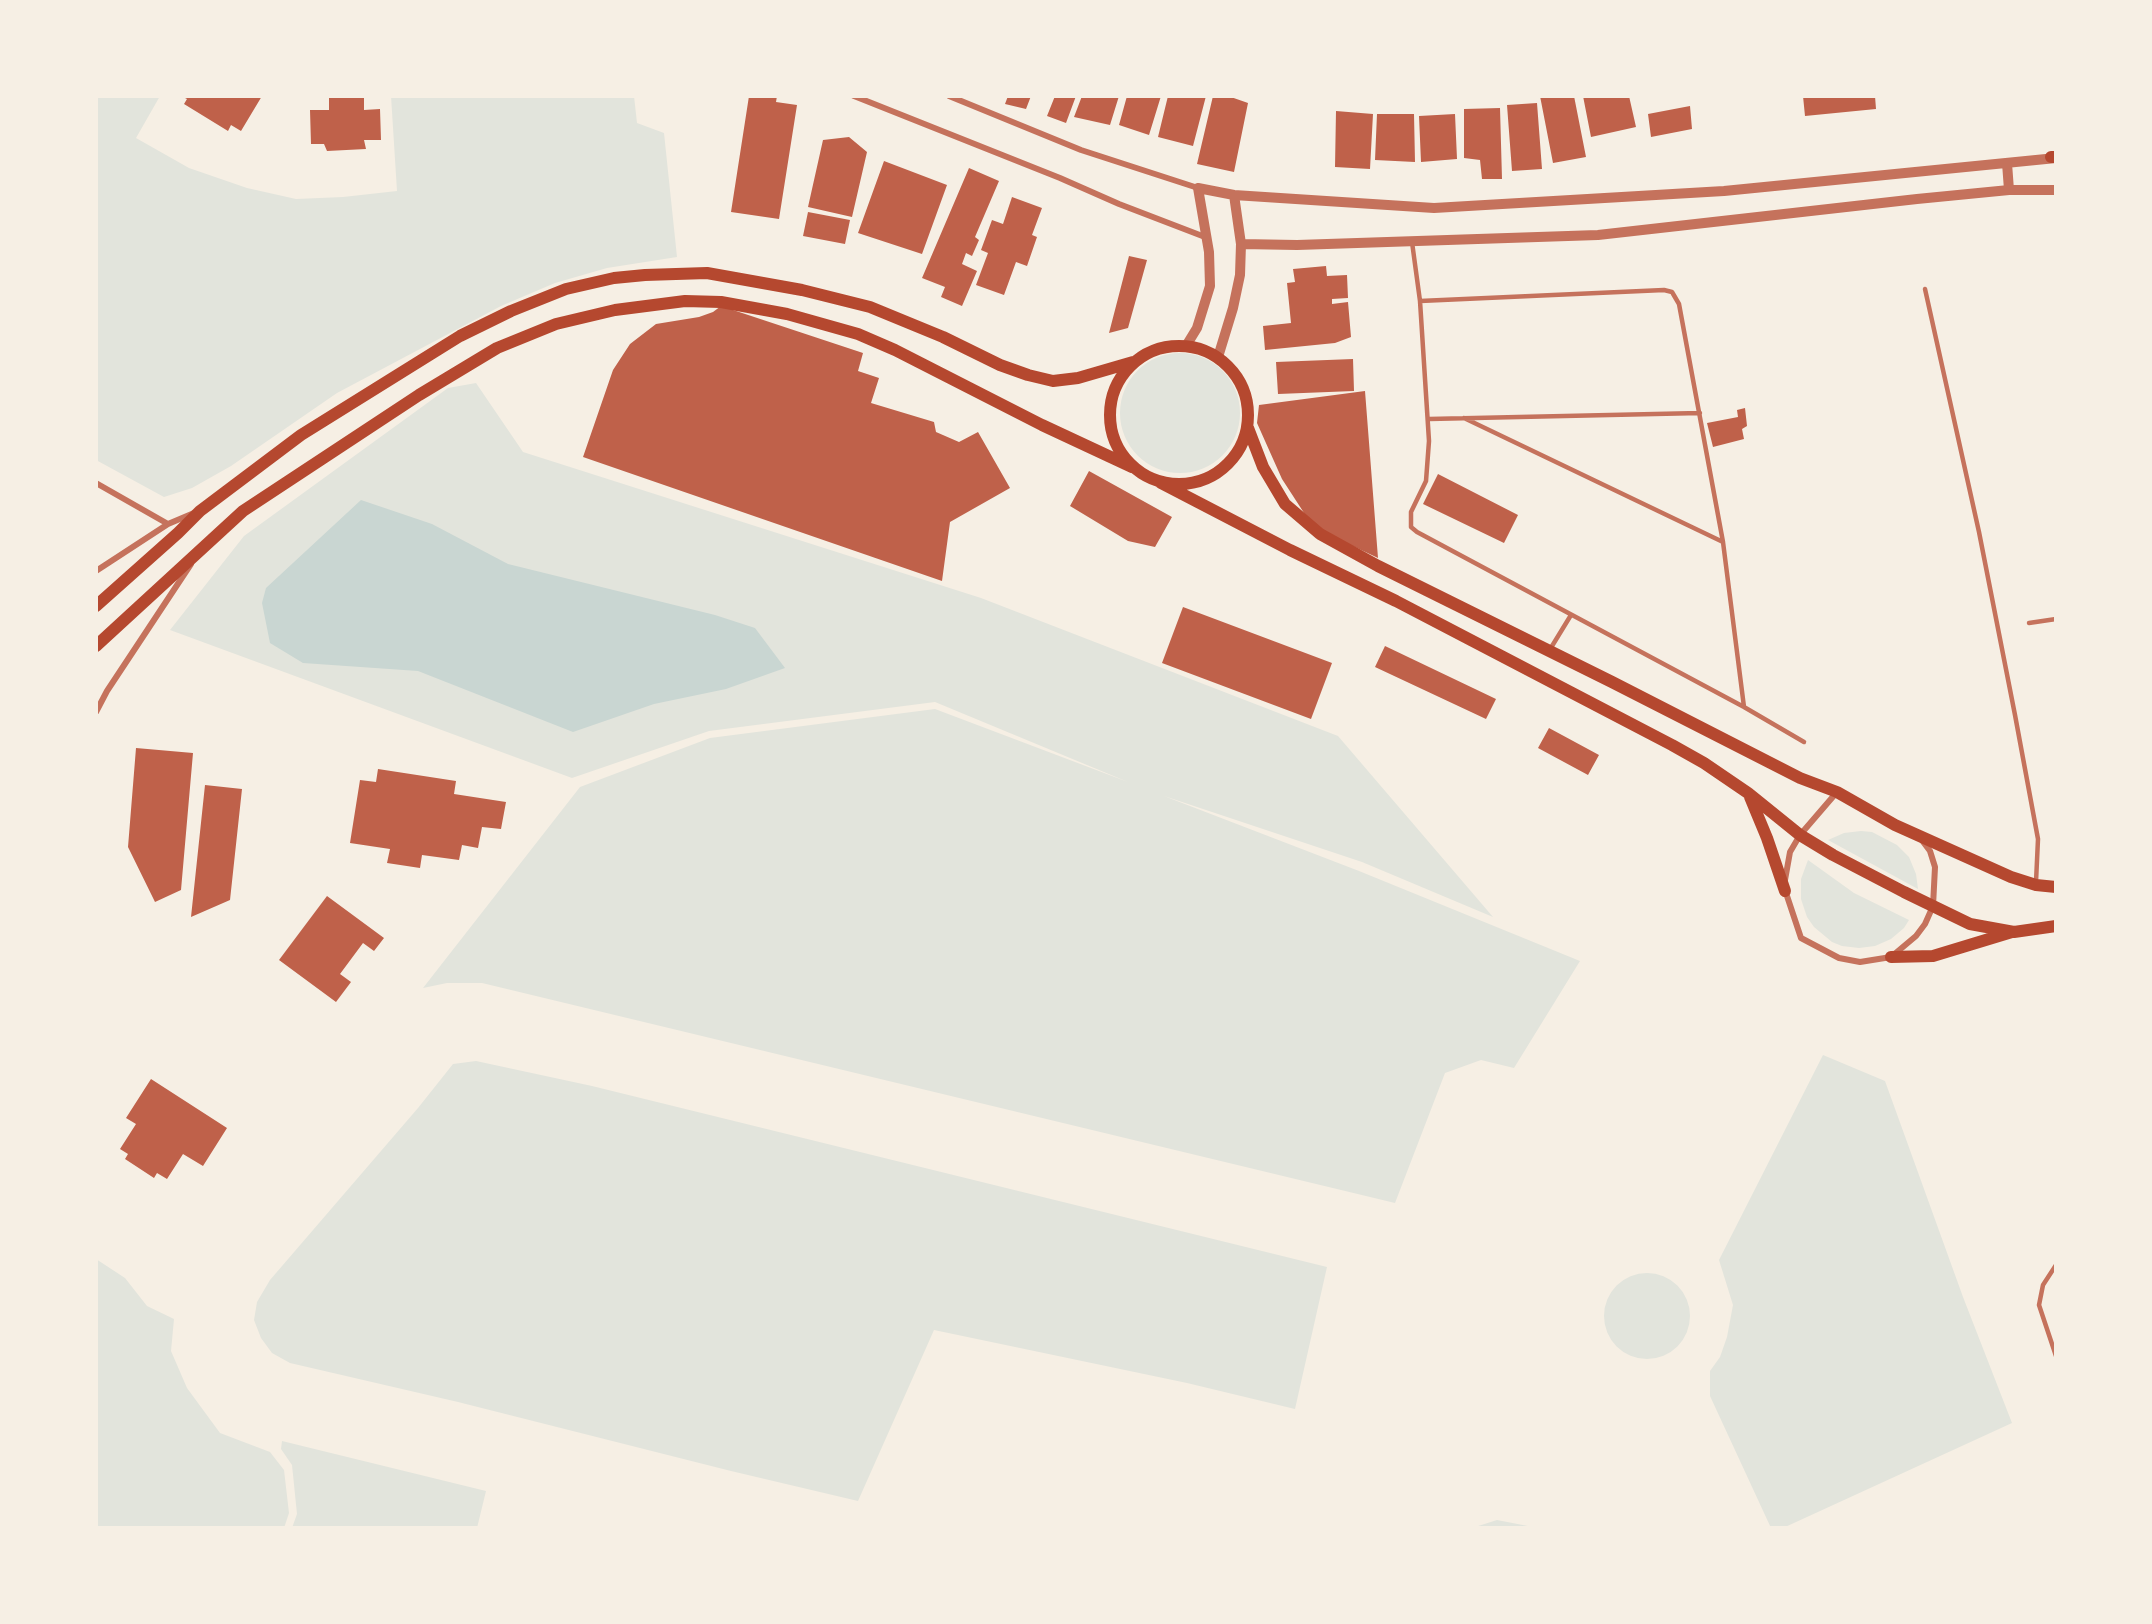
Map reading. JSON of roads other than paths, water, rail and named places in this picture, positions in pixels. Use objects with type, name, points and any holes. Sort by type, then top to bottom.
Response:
[{"type":"main road","points":[[96,606],[200,511],[301,435],[460,336],[511,311],[566,289],[614,278],[706,273],[802,290],[870,307],[943,337],[1000,365],[1053,381],[1078,378],[1133,362],[1149,352],[1167,346],[1186,346],[1218,357],[1235,374],[1246,396],[1249,412],[1248,428],[1241,447],[1230,463],[1214,476],[1195,483],[1161,483]]},
{"type":"main road","points":[[96,646],[243,511],[419,395],[496,348],[566,322],[615,310],[685,301],[721,302],[787,314],[858,334],[895,350],[1023,416],[1132,467],[1290,550],[1396,601],[1672,745],[1704,763],[1748,793],[1800,835],[1833,855],[1970,924],[2014,932]]},
{"type":"main road","points":[[1132,467],[1117,448],[1109,426],[1110,403],[1118,381],[1133,362]]},
{"type":"main road","points":[[1248,428],[1263,467],[1285,504],[1320,534],[1378,566],[1800,778],[1837,792],[1919,836],[2011,877],[2036,885],[2056,887]]},
{"type":"main road","points":[[1748,793],[1767,838],[1785,891]]},
{"type":"main road","points":[[1891,957],[1933,956],[2014,932],[2056,926]]},
{"type":"street","points":[[854,96],[1205,237]]},
{"type":"street","points":[[949,96],[1081,150],[1198,188],[1234,195],[1434,208],[1724,191],[2054,157]]},
{"type":"street","points":[[2007,163],[2009,190]]},
{"type":"street","points":[[1186,346],[1206,306],[1210,286],[1210,258],[1198,188]]},
{"type":"street","points":[[1241,244],[1259,246],[1598,235],[2009,190],[2056,190]]},
{"type":"street","points":[[1218,357],[1240,275],[1241,244],[1234,195]]},
{"type":"street","points":[[96,483],[168,524]]},
{"type":"street","points":[[96,571],[168,524],[200,511]]},
{"type":"street","points":[[96,712],[107,691],[199,552]]},
{"type":"street","points":[[1837,792],[1800,835],[1790,852],[1785,871],[1785,891],[1801,938],[1839,958],[1860,962],[1891,957],[1916,936],[1925,924],[1933,906],[1935,867],[1930,851],[1919,836]]},
{"type":"lane","points":[[1412,242],[1420,301],[1429,419],[1429,463],[1426,481],[1411,512],[1411,527],[1744,707],[1804,742]]},
{"type":"lane","points":[[1925,289],[1979,532],[2036,828],[2038,857],[2036,885]]},
{"type":"lane","points":[[1420,301],[1664,290],[1672,292],[1679,304],[1723,542],[1744,707]]},
{"type":"lane","points":[[1429,419],[1700,413]]},
{"type":"lane","points":[[1464,418],[1723,542]]},
{"type":"lane","points":[[1549,651],[1571,615]]},
{"type":"lane","points":[[2029,623],[2056,619]]},
{"type":"lane","points":[[2056,1265],[2043,1284],[2039,1305],[2056,1356]]}]
